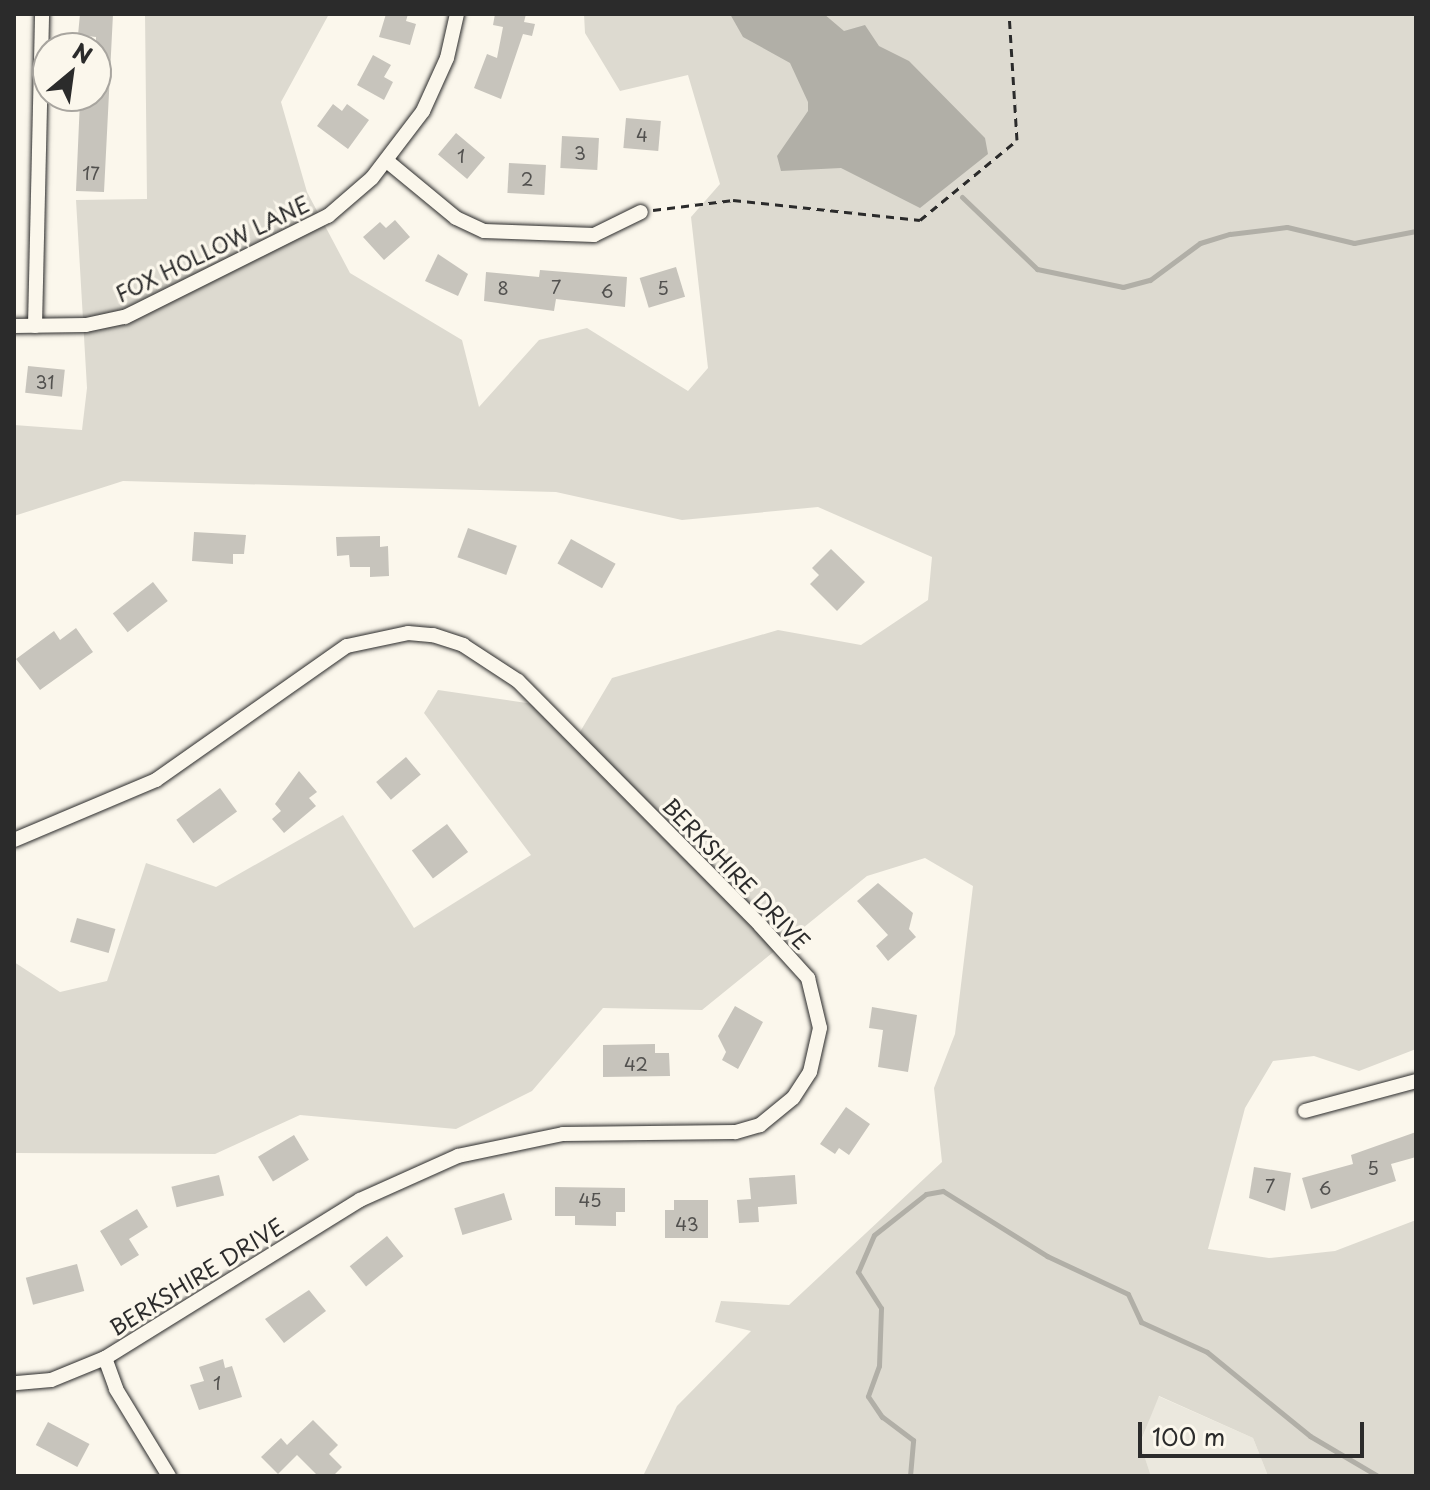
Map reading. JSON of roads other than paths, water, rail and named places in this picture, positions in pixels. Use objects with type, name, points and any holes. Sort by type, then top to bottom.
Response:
[{"type":"street","points":[[35,326],[42,14]]},
{"type":"street","name":"FOX HOLLOW LANE","points":[[14,326],[107,322],[202,281],[328,216],[387,161],[433,92],[457,14]]},
{"type":"street","points":[[387,161],[456,218],[484,231],[594,235],[641,212]]},
{"type":"street","name":"BERKSHIRE DRIVE","points":[[14,840],[156,780],[347,646],[408,633],[433,635],[463,645],[518,681],[760,925],[816,996],[820,1028],[810,1072],[793,1098],[760,1125],[735,1132],[563,1134],[458,1156],[360,1200],[105,1358],[51,1380],[14,1383]]},
{"type":"street","points":[[1305,1111],[1416,1081]]},
{"type":"street","points":[[105,1358],[116,1389],[169,1476]]},
{"type":"waterway","points":[[962,197],[1037,269],[1123,287],[1150,280],[1200,243],[1230,234],[1287,227],[1354,243],[1416,231]]},
{"type":"waterway","points":[[910,1476],[913,1440],[882,1417],[868,1396],[879,1366],[881,1308],[858,1272],[874,1235],[926,1194],[943,1191],[1047,1256],[1128,1294],[1141,1322],[1207,1352],[1310,1436],[1378,1476]]}]
